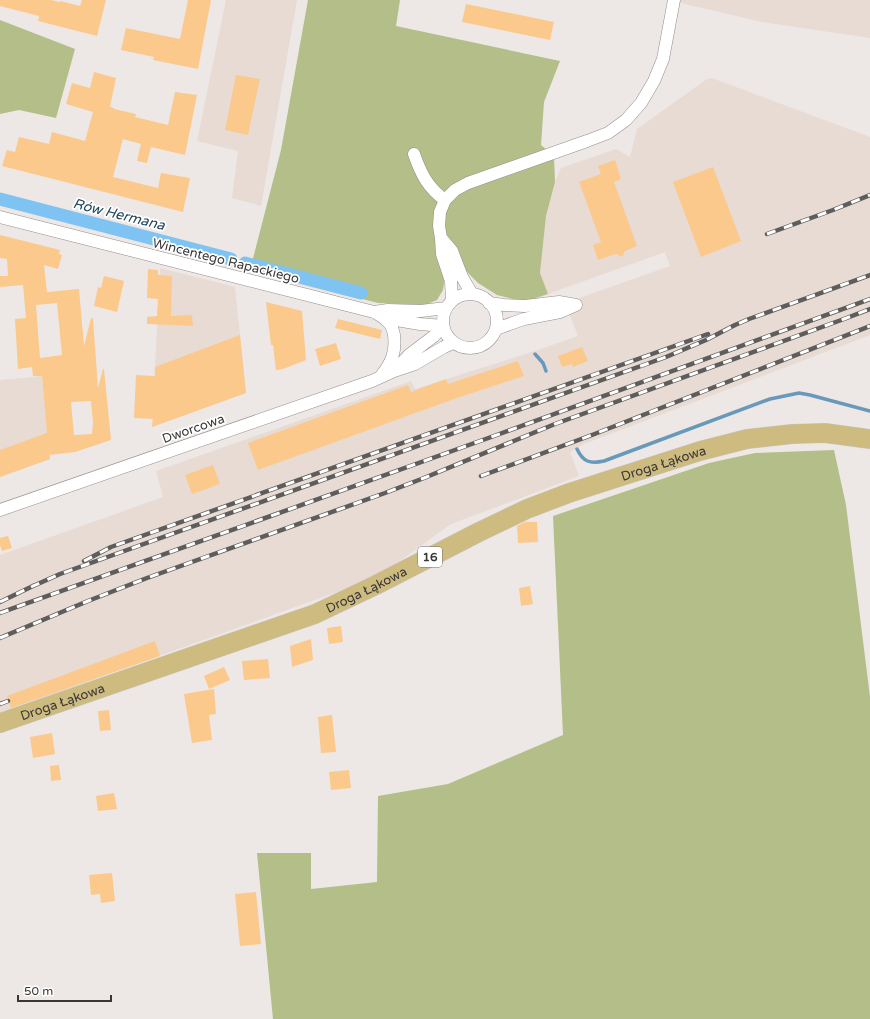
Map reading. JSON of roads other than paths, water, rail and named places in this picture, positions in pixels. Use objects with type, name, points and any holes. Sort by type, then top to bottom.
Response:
[{"type":"main road","name":"Droga Łąkowa","points":[[0,723],[315,614],[376,585],[492,525],[527,509],[569,493],[700,451],[747,439],[825,432],[870,439]]},
{"type":"street","points":[[449,305],[451,281],[442,254],[439,226],[440,212],[445,200],[455,190],[468,183],[587,141],[608,132],[626,120],[641,103],[654,81],[663,59],[674,0]]},
{"type":"street","points":[[414,154],[419,169],[426,182],[445,200]]},
{"type":"street","name":"Wincentego Rapackiego","points":[[0,217],[374,312],[388,310],[421,311],[449,305]]},
{"type":"street","points":[[441,238],[452,251],[462,277],[472,294]]},
{"type":"street","points":[[472,294],[480,296],[490,303],[497,315],[497,325],[494,334],[489,341],[472,349],[463,348],[453,343],[448,337],[443,326],[443,320],[444,311],[455,298],[472,294]]},
{"type":"street","points":[[490,303],[525,306],[559,302],[576,305],[560,312],[524,319],[496,329]]},
{"type":"street","points":[[374,312],[385,318],[443,326]]},
{"type":"street","points":[[381,377],[389,366],[393,356],[395,343],[393,330],[385,318]]},
{"type":"street","name":"Dworcowa","points":[[394,371],[409,355],[434,336],[443,326]]},
{"type":"street","name":"Dworcowa","points":[[0,510],[381,377],[415,364],[453,343]]},
{"type":"waterway","name":"Rów Hermana","points":[[0,199],[231,259]]},
{"type":"waterway","name":"Rów Hermana","points":[[245,263],[361,293]]},
{"type":"waterway","points":[[535,354],[543,363],[546,371]]},
{"type":"waterway","points":[[577,449],[582,457],[588,461],[604,461],[770,399],[799,393],[870,411]]},
{"type":"railway","points":[[767,234],[870,195]]},
{"type":"railway","points":[[31,587],[60,574],[666,357],[749,319],[870,275]]},
{"type":"railway","points":[[0,613],[494,436],[870,299]]},
{"type":"railway","points":[[0,638],[147,578],[385,493],[555,424],[870,309]]},
{"type":"railway","points":[[481,476],[592,435],[870,326]]},
{"type":"railway","points":[[84,561],[111,547],[708,334]]},
{"type":"railway","points":[[0,602],[35,585]]},
{"type":"railway","points":[[0,704],[8,701]]}]
